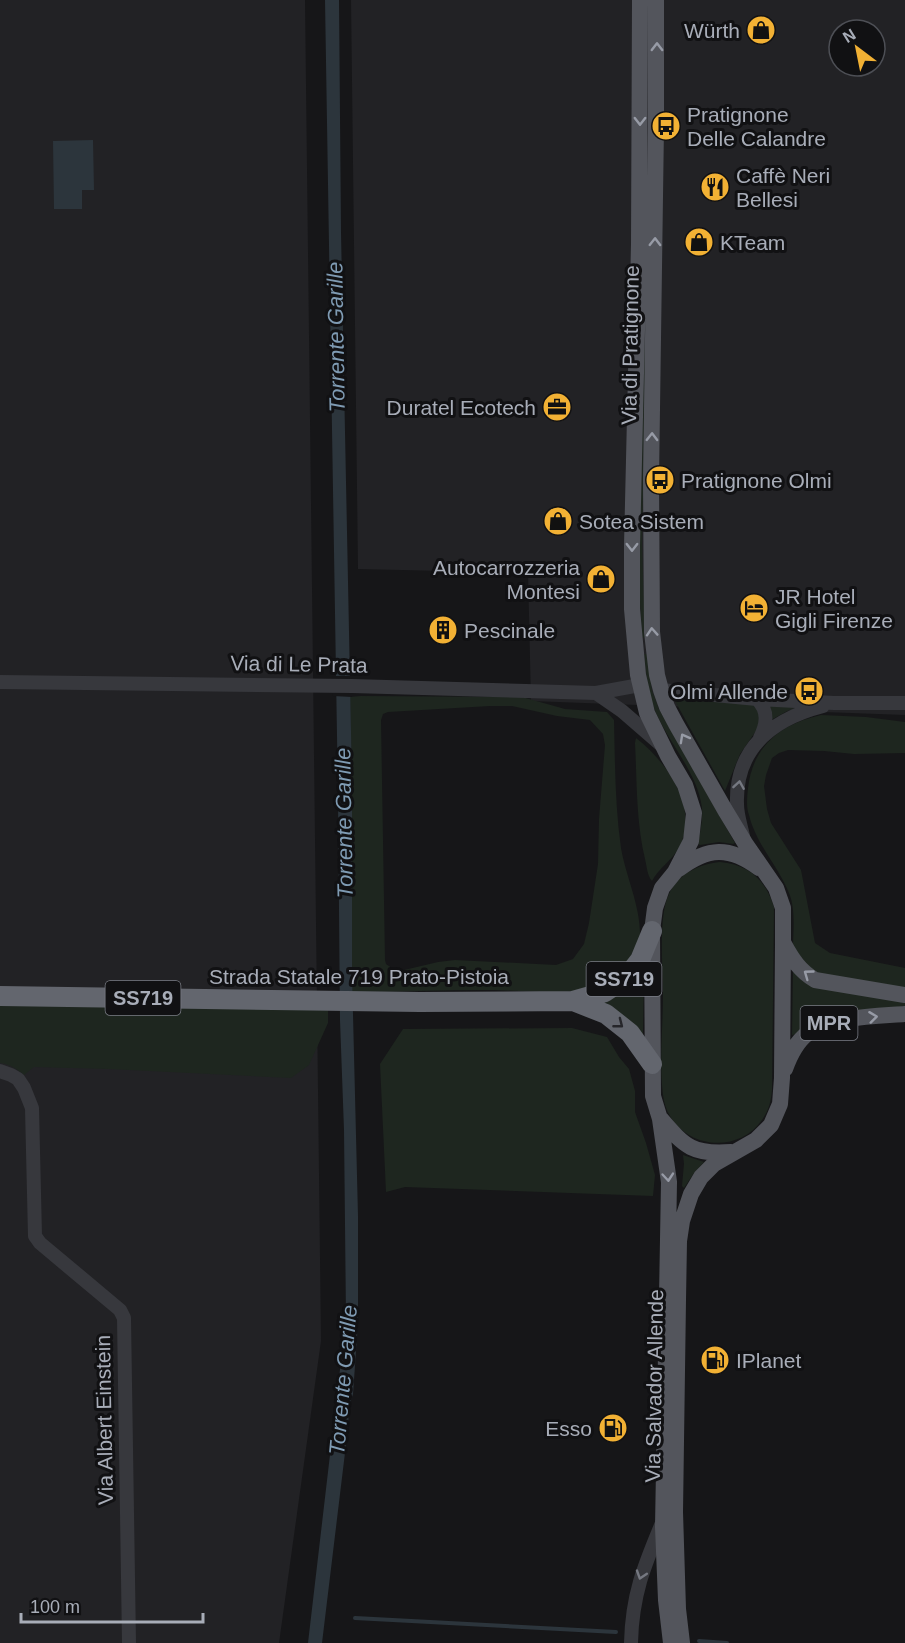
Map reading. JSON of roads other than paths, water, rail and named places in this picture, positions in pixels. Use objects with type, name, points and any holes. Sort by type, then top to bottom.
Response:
[{"type":"highway","name":"SS719","points":[[573,1001],[606,992],[626,978],[640,960],[652,931]]},
{"type":"highway","name":"Strada Statale 719 Prato-Pistoia","points":[[0,996],[420,1002],[573,1001]]},
{"type":"highway","name":"SS719","points":[[573,1001],[606,1014],[630,1032],[652,1064]]},
{"type":"main road","name":"Via di Pratignone","points":[[640,0],[639,244],[632,546],[632,609],[640,685]]},
{"type":"main road","name":"Via di Pratignone","points":[[656,0],[651,562],[652,632],[661,690]]},
{"type":"main road","name":"Via Salvador Allende","points":[[640,685],[647,713],[685,785],[693,813],[691,841],[675,872],[662,888],[655,908],[652,931],[653,1096],[660,1119],[669,1182],[663,1521],[666,1600],[671,1643]]},
{"type":"main road","name":"Via Salvador Allende","points":[[661,690],[667,707],[724,810],[776,888],[783,908],[780,1104],[771,1125],[756,1140],[714,1164],[701,1177],[684,1211],[679,1241],[675,1512],[678,1609],[682,1643]]},
{"type":"main road","name":"Via Salvador Allende","points":[[675,872],[693,859],[711,853],[729,852],[746,858],[764,872]]},
{"type":"main road","name":"MPR","points":[[783,943],[803,973],[815,980],[905,994]]},
{"type":"main road","name":"MPR","points":[[782,1078],[789,1057],[808,1032],[822,1025],[905,1014]]},
{"type":"main road","name":"Via Salvador Allende","points":[[660,1119],[679,1140],[695,1150],[712,1153],[736,1151]]},
{"type":"street","name":"Via di Le Prata","points":[[0,682],[352,686],[596,693],[640,685]]},
{"type":"street","points":[[661,690],[757,699],[834,703],[905,703]]},
{"type":"street","points":[[596,693],[637,723],[665,748]]},
{"type":"street","points":[[757,699],[762,704],[766,719],[759,740]]},
{"type":"street","points":[[745,843],[737,805],[738,787],[745,760],[751,750],[774,726],[786,718],[805,710],[834,703]]},
{"type":"street","name":"Via Albert Einstein","points":[[0,1071],[18,1079],[32,1108],[34,1236],[120,1310],[124,1318],[129,1643]]},
{"type":"street","name":"Via Salvador Allende","points":[[632,1643],[635,1596],[640,1576],[663,1521]]},
{"type":"water","name":"Torrente Garille","points":[[325,0],[339,0],[358,1323],[353,1394],[349,1406],[322,1643],[308,1643],[346,1318]]},
{"type":"water","points":[[93,140],[94,190],[82,190],[82,209],[54,209],[53,141]]},
{"type":"waterway","points":[[355,1618],[616,1632]]},
{"type":"waterway","points":[[699,1641],[727,1643]]},
{"type":"place","name":"Würth","points":[[761,30]]},
{"type":"place","name":"Pratignone Delle Calandre","points":[[666,126]]},
{"type":"place","name":"Caffè Neri Bellesi","points":[[715,187]]},
{"type":"place","name":"KTeam","points":[[699,242]]},
{"type":"place","name":"Duratel Ecotech","points":[[557,407]]},
{"type":"place","name":"Pratignone Olmi","points":[[660,480]]},
{"type":"place","name":"Sotea Sistem","points":[[558,521]]},
{"type":"place","name":"Autocarrozzeria Montesi","points":[[601,579]]},
{"type":"place","name":"JR Hotel Gigli Firenze","points":[[754,608]]},
{"type":"place","name":"Pescinale","points":[[443,630]]},
{"type":"place","name":"Olmi Allende","points":[[809,691]]},
{"type":"place","name":"IPlanet","points":[[715,1360]]},
{"type":"place","name":"Esso","points":[[613,1428]]}]
